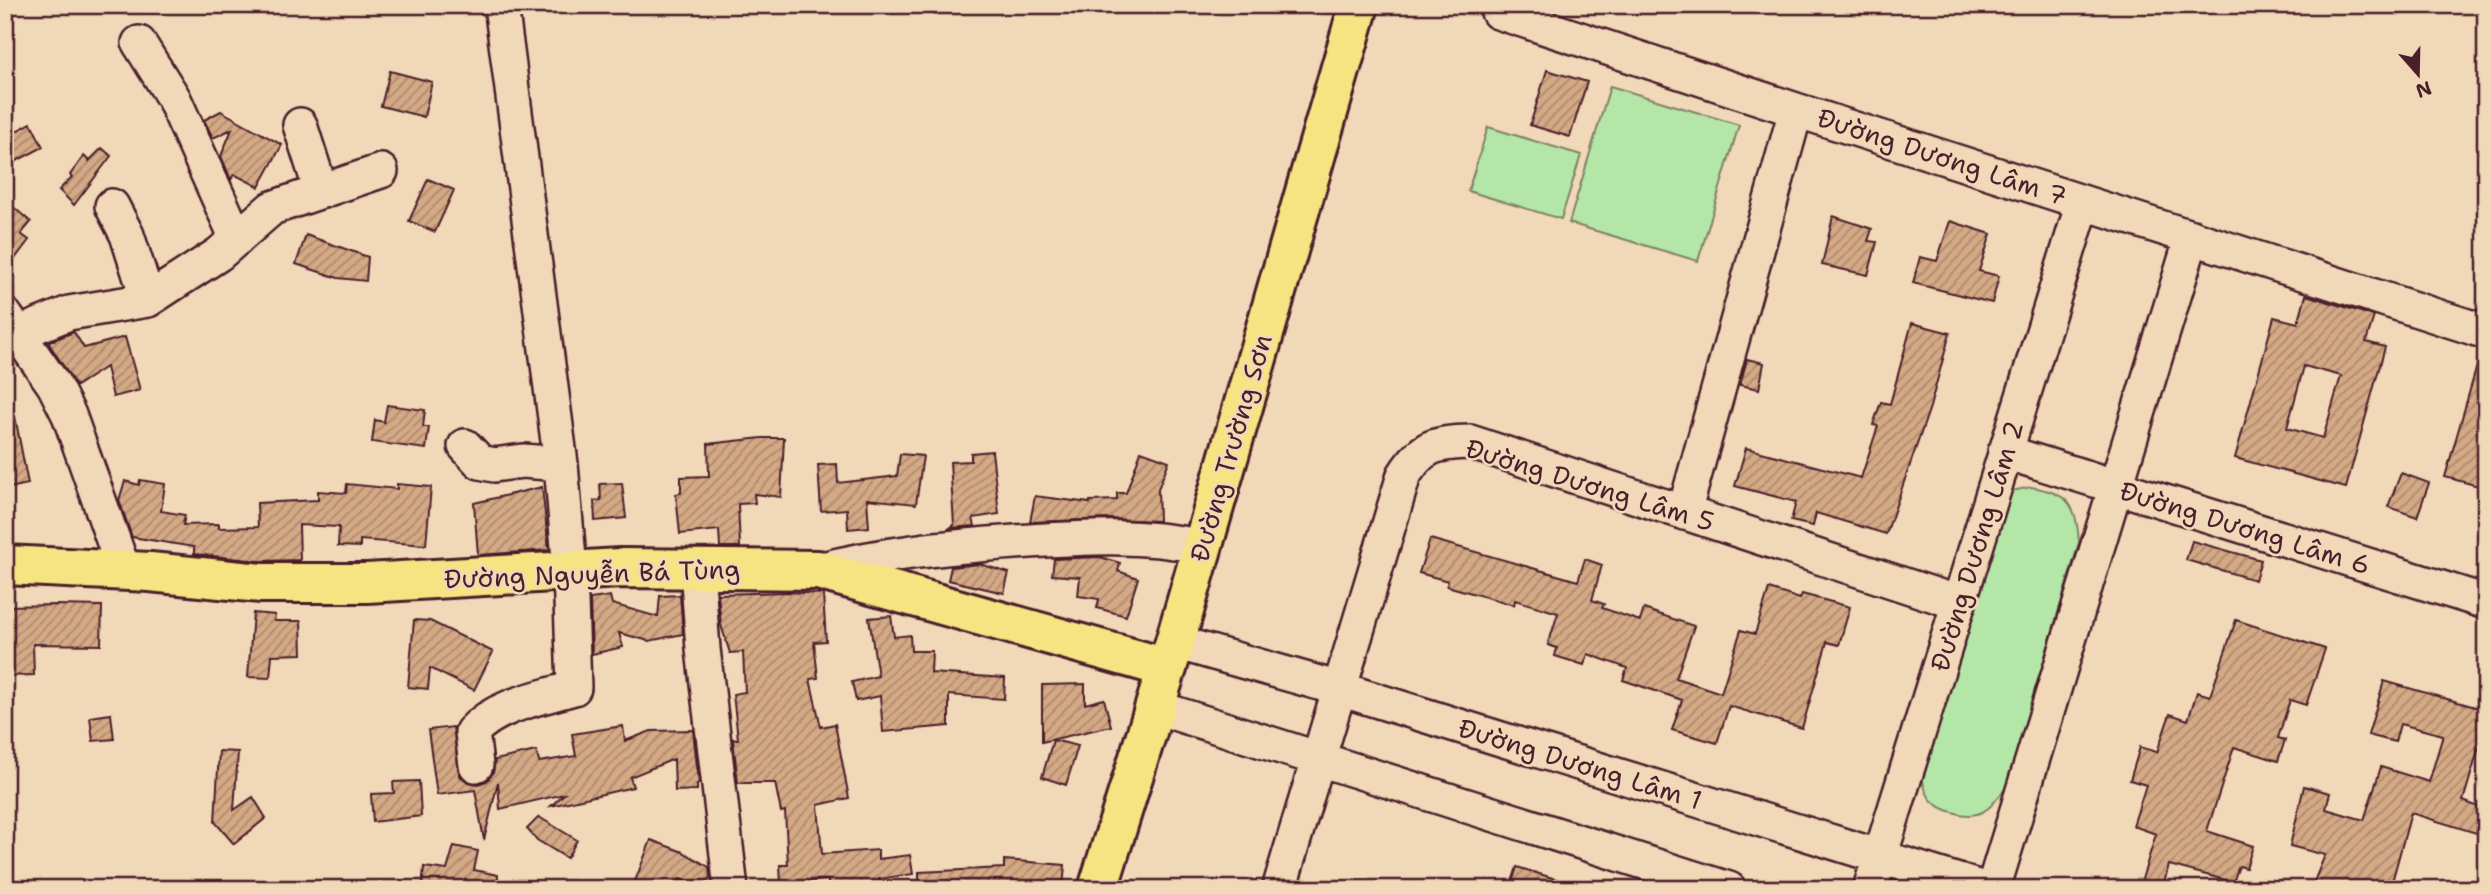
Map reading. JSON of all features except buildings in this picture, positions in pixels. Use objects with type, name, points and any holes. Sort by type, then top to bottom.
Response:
[{"type":"main road","name":"Đường Trường Sơn","points":[[1098,889],[1171,655],[1302,194],[1359,5]]},
{"type":"main road","name":"Đường Nguyễn Bá Tùng","points":[[5,565],[124,571],[261,583],[368,583],[570,571],[697,568],[818,570],[1171,655]]},
{"type":"street","points":[[476,765],[471,747],[472,732],[477,726],[513,706],[574,688],[570,571],[561,464],[501,5]]},
{"type":"street","points":[[1498,12],[1796,110]]},
{"type":"street","points":[[139,43],[174,99],[237,239]]},
{"type":"street","name":"Đường Dương Lâm 7","points":[[1684,513],[1796,110],[2486,332]]},
{"type":"street","points":[[300,125],[321,191]]},
{"type":"street","points":[[124,571],[69,415],[54,385],[11,324],[148,300],[184,279],[237,239],[272,208],[381,171]]},
{"type":"street","name":"Đường Dương Lâm 2","points":[[1870,889],[2083,203]]},
{"type":"street","points":[[112,206],[127,234],[148,300]]},
{"type":"street","points":[[1993,889],[2192,237]]},
{"type":"street","name":"Đường Dương Lâm 5","points":[[1279,889],[1321,759],[1404,475],[1416,455],[1440,443],[1470,442],[1959,603]]},
{"type":"street","points":[[465,446],[480,462],[494,465],[523,461],[561,464]]},
{"type":"street","name":"Đường Dương Lâm 6","points":[[2006,452],[2486,602]]},
{"type":"street","points":[[818,570],[870,556],[930,548],[1058,539],[1163,538],[1202,547]]},
{"type":"street","points":[[697,568],[703,649],[731,889]]},
{"type":"street","name":"Đường Dương Lâm 1","points":[[1171,655],[1340,689],[1984,889]]},
{"type":"street","points":[[1155,706],[1729,889]]},
{"type":"green space","points":[[1610,86],[1739,125],[1698,261],[1569,223]]},
{"type":"green space","points":[[1488,127],[1581,155],[1561,219],[1468,191]]},
{"type":"green space","points":[[2031,487],[2054,493],[2068,502],[2076,518],[2079,542],[2006,788],[1984,811],[1960,814],[1940,807],[1929,797],[1919,762],[2000,503],[2012,491]]}]
